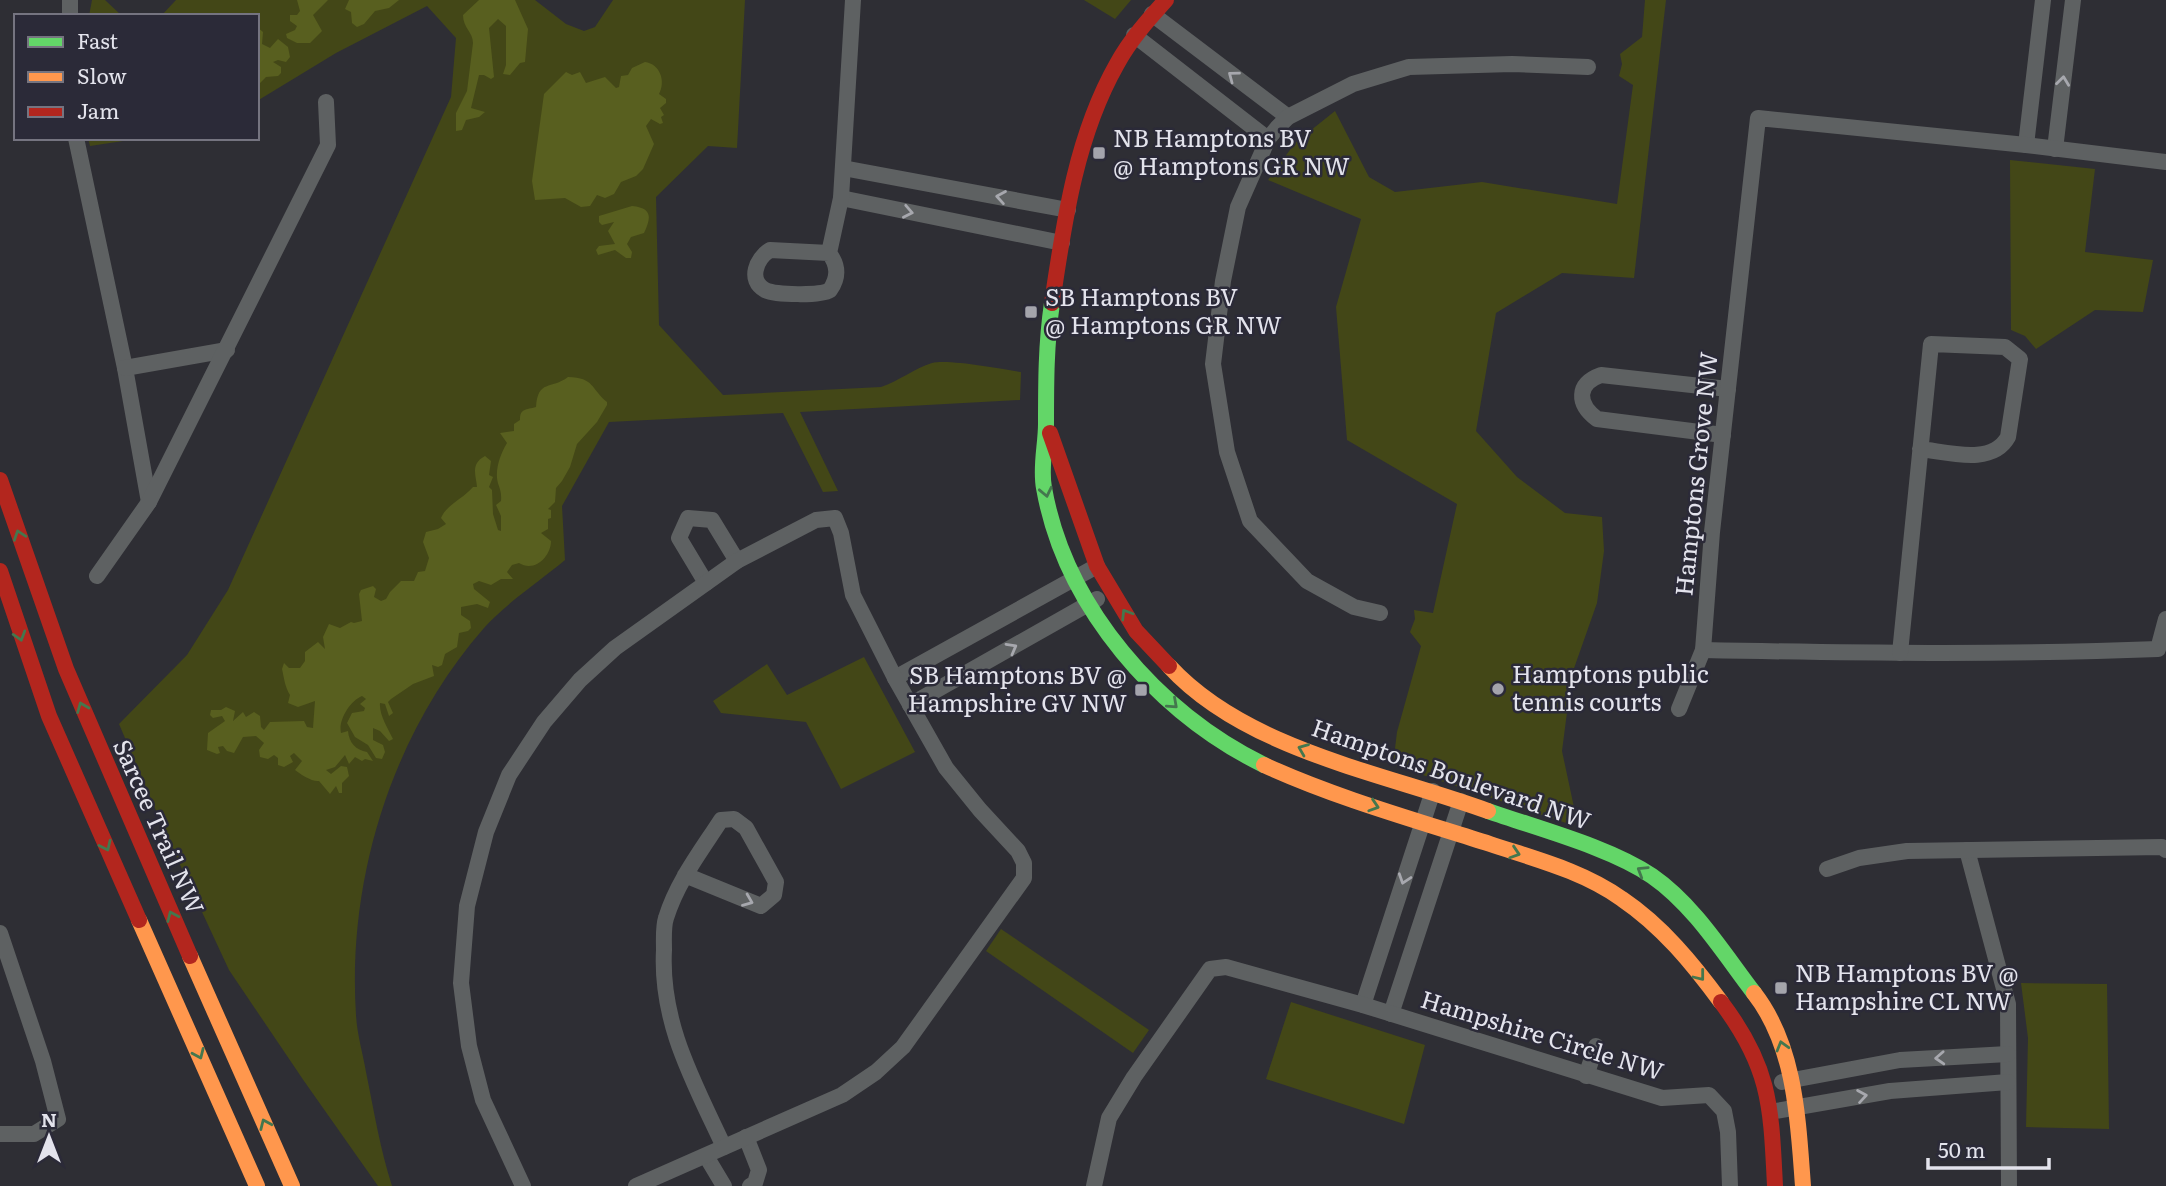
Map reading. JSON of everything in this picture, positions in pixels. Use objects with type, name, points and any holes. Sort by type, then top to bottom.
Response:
[{"type":"street","points":[[829,253],[771,250],[758,260],[756,279],[762,288],[770,292],[827,293],[833,286],[837,272],[829,253],[841,198],[853,0]]},
{"type":"street","name":"Hamptons Boulevard NW","points":[[1166,0],[1135,35],[1102,91],[1087,135],[1062,243],[1045,375],[1043,483],[1055,531],[1074,578],[1119,643],[1168,700],[1207,733],[1269,768],[1549,864],[1622,898],[1667,936],[1702,977],[1756,1057],[1766,1086],[1770,1112],[1775,1186]]},
{"type":"street","points":[[2026,145],[2043,0]]},
{"type":"street","points":[[2054,149],[2073,0]]},
{"type":"street","points":[[1152,14],[1288,117]]},
{"type":"street","points":[[1135,35],[1268,139]]},
{"type":"street","points":[[1380,613],[1354,607],[1307,581],[1250,522],[1227,452],[1213,364],[1223,281],[1238,207],[1268,139],[1288,117],[1353,84],[1409,67],[1512,64],[1588,66]]},
{"type":"street","points":[[97,576],[149,502],[328,145],[326,103]]},
{"type":"street","name":"Hamptons Grove NW","points":[[1679,709],[1703,650],[1723,435],[1758,117],[2166,162]]},
{"type":"street","points":[[76,140],[125,368],[149,502]]},
{"type":"street","points":[[843,168],[1068,209]]},
{"type":"street","points":[[841,198],[1062,243]]},
{"type":"street","points":[[1900,653],[1930,344],[2005,347],[2020,359],[2008,437],[2003,446],[1982,455],[1920,449]]},
{"type":"street","points":[[125,368],[227,350]]},
{"type":"street","points":[[1723,435],[1597,419],[1588,412],[1582,394],[1591,379],[1601,375],[1728,390]]},
{"type":"street","name":"Hamptons Boulevard NW","points":[[1046,424],[1068,477],[1097,566],[1111,590],[1136,631],[1183,682],[1213,705],[1254,730],[1322,757],[1433,791],[1615,856],[1655,878],[1692,912],[1759,999],[1779,1035],[1797,1107],[1803,1186]]},
{"type":"street","name":"Sarcee Trail NW","points":[[0,480],[66,669],[123,806],[292,1186]]},
{"type":"street","points":[[706,583],[679,538],[688,518],[712,520],[737,561]]},
{"type":"street","points":[[523,1186],[483,1100],[469,1046],[461,983],[467,906],[486,831],[509,775],[544,722],[580,680],[615,648],[737,561],[816,520],[835,519],[841,533],[853,595],[909,705],[946,768],[979,810],[1018,850],[1024,863],[1024,878],[903,1047],[876,1072],[842,1095],[636,1186]]},
{"type":"street","points":[[895,678],[1097,566]]},
{"type":"street","points":[[0,571],[49,716],[257,1186]]},
{"type":"street","points":[[909,705],[1111,590]]},
{"type":"street","points":[[1703,650],[1900,653],[2162,650],[2166,620]]},
{"type":"street","points":[[1363,1005],[1433,791]]},
{"type":"street","name":"Hampshire Circle NW","points":[[1391,1014],[1461,802]]},
{"type":"street","points":[[685,875],[761,906],[774,895],[776,882],[746,828],[734,819],[721,820],[685,875],[665,919],[663,961],[669,1018],[678,1050],[724,1147]]},
{"type":"street","points":[[1827,869],[1859,858],[1907,851],[2162,847],[2166,850]]},
{"type":"street","points":[[1967,850],[2008,1004],[2009,1186]]},
{"type":"street","points":[[0,933],[43,1061],[58,1119],[34,1134],[0,1134]]},
{"type":"street","name":"Hampshire Circle NW","points":[[1094,1186],[1110,1118],[1134,1077],[1210,969],[1226,967],[1363,1005],[1662,1098],[1709,1096],[1724,1111],[1728,1132],[1730,1186]]},
{"type":"street","points":[[1586,1076],[1596,1046]]},
{"type":"street","points":[[1766,1086],[1900,1060],[2008,1054]]},
{"type":"street","points":[[1770,1112],[1890,1091],[2008,1082]]},
{"type":"street","points":[[746,1137],[759,1170],[755,1183],[750,1186]]},
{"type":"street","points":[[706,1156],[724,1186]]},
{"type":"green space","points":[[92,0],[105,0],[120,14],[89,14]]},
{"type":"green space","points":[[176,0],[535,0],[566,24],[584,31],[595,27],[613,0],[745,0],[737,148],[708,146],[656,197],[659,325],[723,395],[881,387],[926,365],[940,362],[1021,372],[1020,400],[800,412],[838,491],[823,492],[783,413],[609,422],[562,506],[565,560],[492,619],[452,669],[424,713],[401,760],[382,809],[359,911],[355,963],[356,1015],[378,1130],[392,1186],[378,1186],[229,970],[169,841],[119,724],[187,655],[228,590],[451,97],[456,38],[427,6],[336,53],[259,100],[259,14],[163,14]]},
{"type":"green space","points":[[297,0],[328,0],[313,15],[322,31],[310,43],[297,43],[287,38],[286,34],[297,26],[290,21],[290,15],[297,15],[300,11]]},
{"type":"green space","points":[[349,0],[399,0],[389,8],[375,11],[364,24],[357,27],[352,23],[351,12],[345,9]]},
{"type":"green space","points":[[479,0],[515,0],[528,29],[525,62],[520,63],[510,75],[503,74],[506,65],[506,26],[498,19],[489,28],[494,77],[491,79],[479,75],[471,108],[485,112],[479,117],[466,120],[462,130],[456,131],[456,113],[467,91],[473,43],[463,15]]},
{"type":"green space","points":[[1084,0],[1131,0],[1115,19]]},
{"type":"green space","points":[[1645,0],[1666,0],[1634,278],[1562,273],[1496,313],[1476,431],[1517,477],[1565,513],[1602,517],[1604,551],[1597,603],[1572,674],[1562,751],[1575,812],[1572,825],[1393,765],[1397,732],[1421,646],[1410,632],[1415,619],[1414,610],[1433,613],[1457,504],[1347,440],[1336,307],[1361,219],[1268,180],[1295,143],[1335,111],[1369,177],[1395,192],[1482,182],[1617,204],[1633,85],[1619,76],[1622,64],[1620,54],[1642,37]]},
{"type":"green space","points":[[259,29],[263,32],[262,44],[270,48],[278,39],[288,47],[290,57],[286,62],[273,62],[281,67],[281,73],[278,76],[266,77],[259,84]]},
{"type":"green space","points":[[645,62],[658,70],[662,79],[659,94],[666,99],[666,103],[660,108],[664,115],[661,117],[663,123],[651,119],[646,126],[654,144],[643,169],[636,176],[621,182],[614,194],[605,198],[597,195],[590,206],[581,207],[565,198],[535,200],[532,181],[544,94],[566,72],[572,75],[580,72],[586,83],[605,77],[616,88],[619,87],[621,76],[628,75],[632,68]]},
{"type":"green space","points":[[88,140],[130,140],[90,146]]},
{"type":"green space","points":[[2010,160],[2095,169],[2085,252],[2153,260],[2143,312],[2095,310],[2036,349],[2025,336],[2011,330]]},
{"type":"green space","points":[[632,206],[647,211],[649,218],[644,233],[631,237],[627,244],[632,252],[631,258],[626,258],[615,250],[598,255],[596,250],[599,246],[615,244],[608,231],[614,222],[602,225],[599,216]]},
{"type":"green space","points":[[568,377],[588,382],[607,405],[597,422],[577,444],[570,467],[556,488],[555,502],[548,509],[551,510],[551,518],[548,519],[548,529],[541,533],[551,541],[548,552],[541,561],[531,566],[519,563],[512,565],[507,572],[513,579],[501,579],[491,585],[479,581],[473,584],[474,589],[490,602],[488,608],[477,604],[461,607],[461,615],[470,621],[471,628],[459,633],[457,647],[445,654],[442,665],[432,665],[434,676],[413,684],[391,699],[388,702],[393,713],[389,716],[385,704],[380,703],[382,717],[393,739],[389,741],[373,728],[373,740],[383,745],[385,752],[382,759],[376,758],[368,745],[355,737],[347,723],[352,713],[364,711],[365,708],[360,704],[366,699],[362,696],[353,702],[346,712],[341,722],[341,733],[348,731],[354,745],[367,752],[373,761],[362,761],[355,757],[349,764],[345,755],[335,767],[326,770],[331,774],[341,766],[347,767],[349,776],[342,783],[342,793],[339,793],[336,786],[330,794],[319,781],[295,770],[302,761],[294,753],[290,756],[293,762],[284,767],[278,765],[278,758],[274,755],[268,759],[260,757],[259,750],[264,743],[256,736],[243,737],[234,753],[223,746],[218,747],[220,753],[217,754],[207,750],[208,733],[225,721],[222,716],[213,718],[210,715],[211,710],[226,707],[235,711],[233,721],[243,712],[246,717],[254,712],[260,716],[264,730],[270,722],[304,721],[307,727],[313,728],[315,701],[298,707],[288,703],[290,695],[282,669],[284,663],[289,668],[300,668],[305,661],[305,652],[318,642],[325,649],[323,637],[329,624],[340,628],[351,622],[362,621],[359,594],[361,590],[373,586],[376,589],[374,597],[381,601],[386,599],[401,581],[414,581],[418,572],[425,571],[429,558],[423,542],[426,532],[446,524],[441,518],[447,509],[473,487],[477,487],[476,466],[485,456],[491,461],[489,475],[493,477],[489,487],[492,490],[493,514],[498,530],[501,531],[501,516],[496,505],[501,501],[497,473],[499,460],[507,443],[500,433],[514,431],[514,424],[520,420],[522,411],[536,407],[539,392],[546,386]]},
{"type":"green space","points":[[864,657],[915,752],[841,789],[806,722],[721,713],[713,701],[767,664],[787,695]]},
{"type":"green space","points":[[1001,929],[1149,1030],[1133,1053],[986,951]]},
{"type":"green space","points":[[2021,983],[2107,984],[2109,1129],[2026,1127],[2028,1038]]},
{"type":"green space","points":[[1291,1002],[1425,1045],[1404,1124],[1266,1079]]},
{"type":"traffic: fast","points":[[1052,303],[1047,348],[1043,480],[1055,532],[1072,574],[1095,614],[1122,652],[1153,686],[1188,717],[1225,743],[1264,765]]},
{"type":"traffic: fast","points":[[1488,811],[1595,847],[1652,876],[1695,915],[1754,993]]},
{"type":"traffic: slow","points":[[1169,666],[1201,695],[1237,719],[1276,739],[1362,771],[1488,811]]},
{"type":"traffic: slow","points":[[1264,765],[1347,798],[1575,873],[1607,889],[1664,933],[1721,1002]]},
{"type":"traffic: slow","points":[[139,920],[257,1186]]},
{"type":"traffic: slow","points":[[190,956],[292,1186]]},
{"type":"traffic: slow","points":[[1754,993],[1768,1014],[1787,1061],[1796,1111],[1803,1186]]},
{"type":"traffic: jam","points":[[1052,303],[1067,211],[1091,120],[1122,55],[1166,0]]},
{"type":"traffic: jam","points":[[1050,433],[1097,566],[1136,631],[1169,666]]},
{"type":"traffic: jam","points":[[0,480],[66,669],[190,956]]},
{"type":"traffic: jam","points":[[0,571],[49,716],[139,920]]},
{"type":"traffic: jam","points":[[1721,1002],[1738,1026],[1759,1068],[1769,1110],[1775,1186]]},
{"type":"place","name":"NB Hamptons BV @ Hamptons GR NW","points":[[1099,153]]},
{"type":"place","name":"SB Hamptons BV @ Hamptons GR NW","points":[[1031,312]]},
{"type":"place","name":"Hamptons public tennis courts","points":[[1498,689]]},
{"type":"place","name":"SB Hamptons BV @ Hampshire GV NW","points":[[1141,690]]},
{"type":"place","name":"NB Hamptons BV @ Hampshire CL NW","points":[[1781,988]]}]
